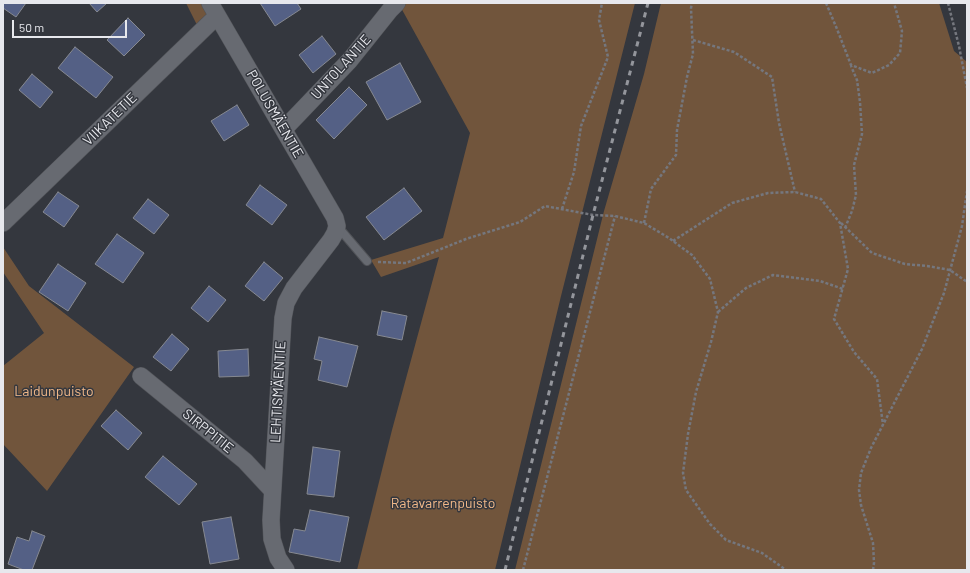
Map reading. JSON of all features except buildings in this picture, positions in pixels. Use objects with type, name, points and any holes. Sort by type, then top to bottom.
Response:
[{"type":"street","name":"UNTOLANTIE","points":[[284,130],[350,60],[390,10],[398,3]]},
{"type":"street","name":"POLUSMÄENTIE","points":[[213,9],[335,218],[337,226]]},
{"type":"street","name":"VIIKATETIE","points":[[3,223],[213,9]]},
{"type":"street","name":"LEHTISMÄENTIE","points":[[286,570],[278,558],[272,539],[271,520],[283,318],[286,303],[294,288],[335,233],[337,226]]},
{"type":"street","name":"SIRPPITIE","points":[[142,376],[245,461],[272,490]]},
{"type":"lane","points":[[337,226],[367,261]]},
{"type":"path","points":[[562,209],[574,172],[581,126],[608,57],[599,20],[602,3]]},
{"type":"path","points":[[644,223],[651,189],[676,155],[677,130],[687,76],[693,54],[692,3]]},
{"type":"path","points":[[826,3],[838,29],[857,80],[860,102],[862,134],[854,165],[856,195],[852,211],[845,228]]},
{"type":"path","points":[[851,65],[872,73],[889,65],[900,53],[902,31],[894,3]]},
{"type":"path","points":[[948,3],[959,46],[967,88]]},
{"type":"path","points":[[693,40],[734,52],[772,77],[779,123],[795,192]]},
{"type":"path","points":[[873,570],[873,543],[861,505],[859,490],[861,473],[883,425],[922,349],[944,293],[962,226],[967,191]]},
{"type":"path","points":[[673,241],[732,203],[768,193],[795,192],[821,199],[840,223],[872,253],[905,264],[950,270],[967,282]]},
{"type":"path","points":[[367,261],[406,263],[466,239],[520,222],[545,206],[593,215],[615,216],[644,223],[692,255],[710,279],[718,312],[711,342],[696,392],[688,434],[683,473],[686,490],[710,524],[726,540],[762,553],[786,570]]},
{"type":"path","points":[[523,570],[615,216]]},
{"type":"path","points":[[840,223],[848,269],[834,319],[854,352],[877,379],[883,425]]},
{"type":"path","points":[[718,312],[746,288],[773,276],[820,281],[843,289]]},
{"type":"green space","points":[[186,3],[210,3],[217,16],[200,31]]},
{"type":"green space","name":"Ratavarrenpuisto","points":[[403,3],[635,3],[561,296],[495,570],[357,570],[392,430],[439,257],[381,277],[371,260],[443,238],[470,133],[400,6]]},
{"type":"green space","points":[[661,3],[939,3],[954,51],[967,62],[967,570],[515,570],[604,211],[644,74]]},
{"type":"green space","name":"Laidunpuisto","points":[[3,247],[29,286],[134,367],[47,491],[3,444],[3,366],[44,333],[3,272]]},
{"type":"railway","points":[[505,570],[593,215],[648,3]]}]
